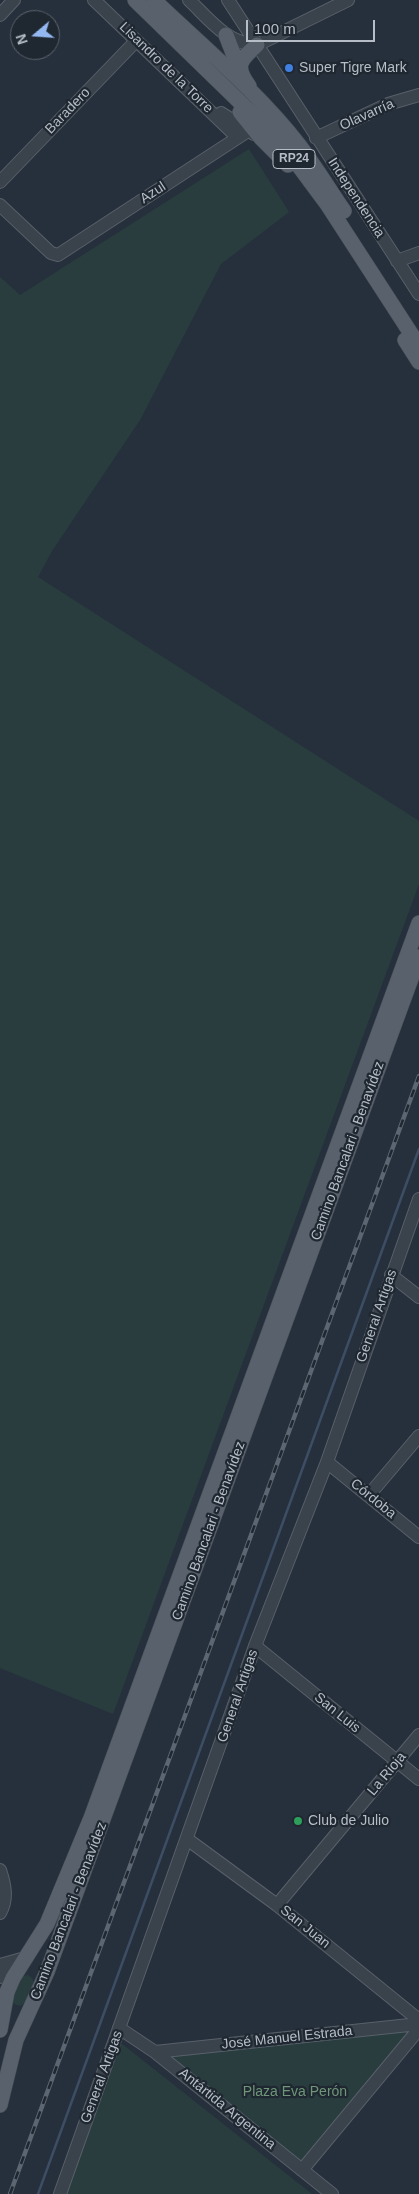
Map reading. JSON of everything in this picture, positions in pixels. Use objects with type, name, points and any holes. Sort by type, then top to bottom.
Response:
[{"type":"main road","name":"RP24","points":[[135,0],[269,128],[290,153],[327,204],[419,346]]},
{"type":"main road","name":"RP24","points":[[154,0],[260,101],[303,151],[419,328]]},
{"type":"main road","points":[[226,35],[240,71],[260,101]]},
{"type":"main road","points":[[240,71],[241,61],[257,45]]},
{"type":"main road","points":[[207,70],[249,135],[280,156],[308,191],[419,362]]},
{"type":"main road","name":"Camino Bancalari - Benavídez","points":[[0,2030],[2,2004],[7,1992],[22,1963],[47,1924],[91,1818],[419,923]]},
{"type":"main road","name":"Camino Bancalari - Benavídez","points":[[0,2105],[16,2040],[41,1984],[223,1494],[419,957]]},
{"type":"main road","points":[[22,1963],[36,1972],[41,1984]]},
{"type":"main road","points":[[2,2004],[14,2011],[27,2010],[32,2007]]},
{"type":"street","points":[[0,15],[14,0]]},
{"type":"street","name":"Lisandro de la Torre","points":[[94,0],[199,100],[249,135]]},
{"type":"street","points":[[189,0],[226,35],[242,43],[257,45],[348,0]]},
{"type":"street","name":"Independencia","points":[[228,0],[419,294]]},
{"type":"street","name":"Baradero","points":[[0,182],[136,41]]},
{"type":"street","name":"Olavarría","points":[[316,138],[388,104],[419,95]]},
{"type":"street","name":"Azul","points":[[0,204],[50,253],[58,254],[249,135]]},
{"type":"street","points":[[397,261],[419,253]]},
{"type":"street","name":"General Artigas","points":[[60,2194],[255,1646],[327,1462],[419,1199]]},
{"type":"street","points":[[391,1275],[419,1297]]},
{"type":"street","points":[[369,1495],[419,1436]]},
{"type":"street","name":"Córdoba","points":[[327,1462],[419,1536]]},
{"type":"street","name":"San Luis","points":[[255,1646],[419,1779]]},
{"type":"street","name":"La Rioja","points":[[277,1904],[419,1735]]},
{"type":"street","name":"San Juan","points":[[187,1839],[277,1904],[419,2020]]},
{"type":"street","points":[[0,1870],[5,1892],[0,1913]]},
{"type":"street","points":[[0,1966],[22,1963]]},
{"type":"street","points":[[0,1977],[22,1963]]},
{"type":"street","name":"José Manuel Estrada","points":[[155,2052],[419,2024]]},
{"type":"street","name":"Antártida Argentina","points":[[120,2028],[155,2052],[332,2194]]},
{"type":"street","points":[[302,2170],[419,2029]]},
{"type":"green space","points":[[249,149],[289,212],[221,264],[140,420],[52,551],[38,577],[419,821],[419,884],[113,1714],[0,1668],[0,277],[20,295]]},
{"type":"green space","points":[[28,1975],[34,1983],[30,1995],[22,2005],[14,2004],[11,1999],[12,1992],[23,1976]]},
{"type":"green space","name":"Plaza Eva Perón","points":[[419,2024],[302,2170],[155,2052]]},
{"type":"green space","points":[[112,2036],[312,2194],[58,2194]]},
{"type":"waterway","points":[[38,2194],[419,1149]]},
{"type":"railway","points":[[10,2194],[419,1076]]},
{"type":"place","name":"Super Tigre Mark","points":[[289,68]]},
{"type":"place","name":"Club de Julio","points":[[298,1821]]}]
